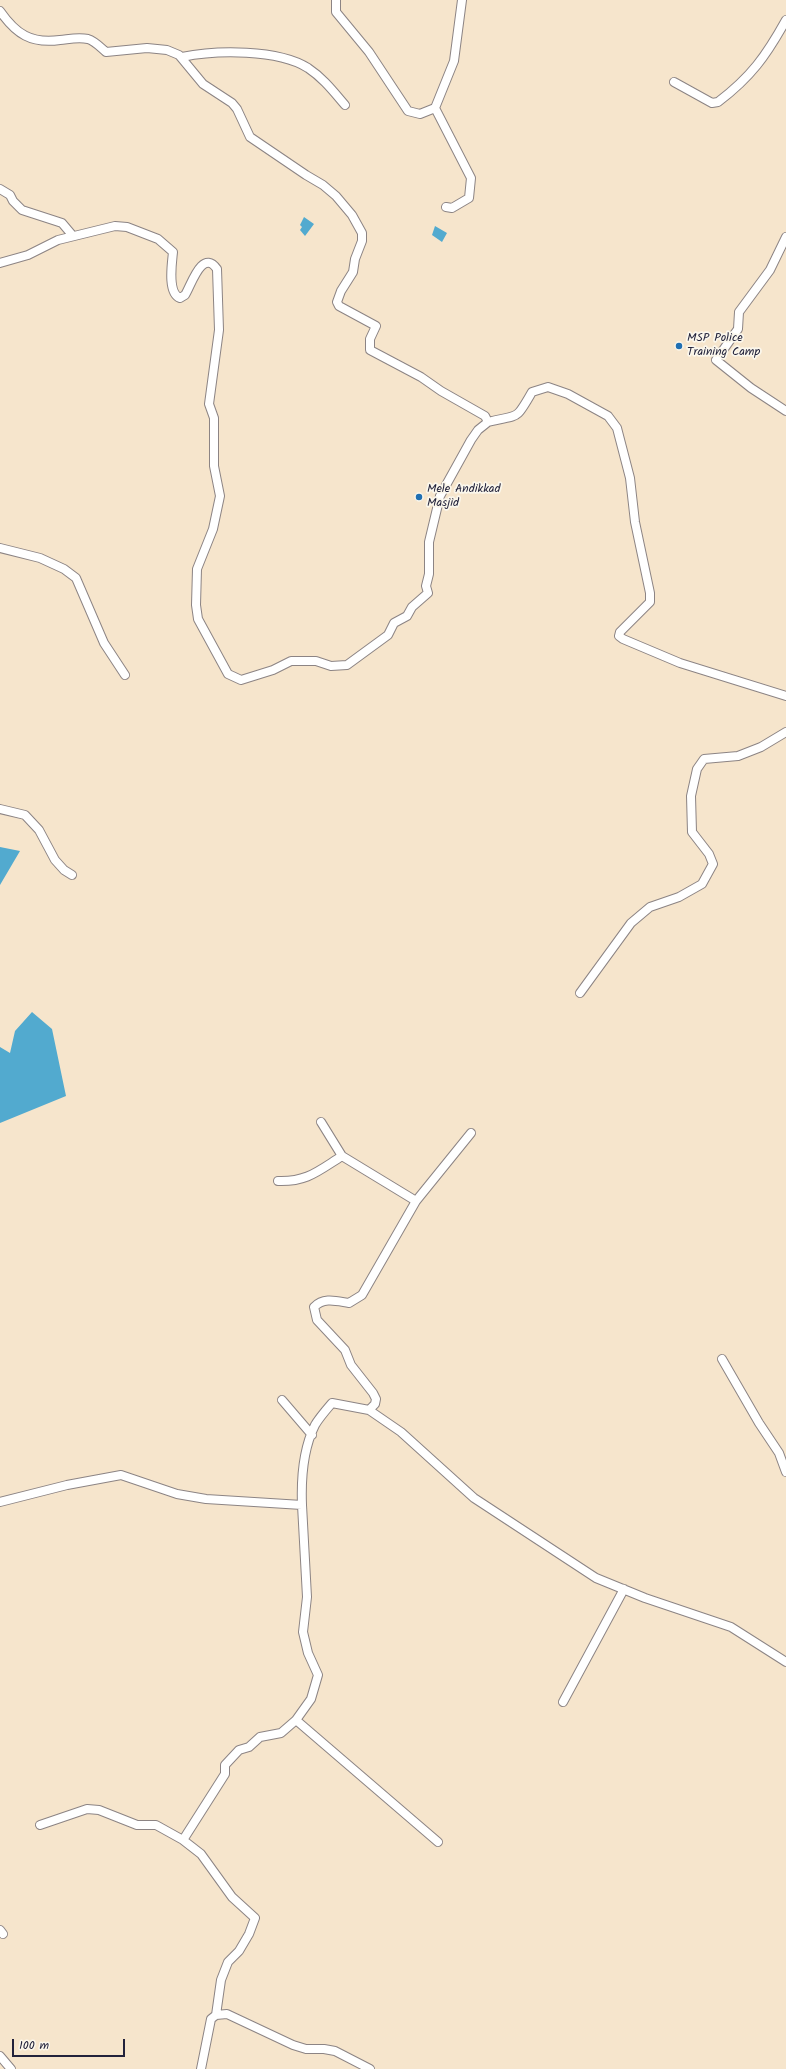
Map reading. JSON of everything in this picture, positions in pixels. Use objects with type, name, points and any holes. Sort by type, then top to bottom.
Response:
[{"type":"street","points":[[336,0],[336,12],[369,52],[408,111],[420,114],[435,108],[454,61],[462,0]]},
{"type":"street","points":[[0,11],[12,28],[33,39],[60,40],[75,37],[90,39],[106,52],[147,48],[167,50],[182,57],[203,84],[232,103],[237,109],[250,137],[323,185],[336,196],[352,215],[362,233],[362,241],[355,258],[353,272],[341,291],[337,302],[339,306],[376,326],[370,339],[370,350],[421,377],[485,416],[488,422]]},
{"type":"street","points":[[674,82],[712,103],[718,102],[751,73],[766,55],[786,20]]},
{"type":"street","points":[[182,57],[226,51],[273,57],[296,62],[307,68],[330,86],[344,105]]},
{"type":"street","points":[[435,108],[471,178],[469,198],[452,208],[446,208]]},
{"type":"street","points":[[0,189],[10,195],[13,201],[22,210],[62,224],[73,236]]},
{"type":"street","points":[[0,263],[28,255],[58,240],[115,226],[127,227],[158,239],[173,252],[172,287],[174,294],[180,298],[185,296],[197,268],[208,263],[214,265],[217,269],[219,330],[209,404],[214,418],[214,466],[220,496],[213,529],[197,569],[196,605],[198,619],[228,674],[241,680],[273,670],[291,661],[316,661],[332,666],[347,665],[388,635],[394,623],[407,616],[412,607],[428,593],[426,586],[429,574],[429,542],[440,496],[471,440],[478,430],[488,422],[514,417],[520,413],[532,392],[548,387],[568,394],[608,416],[618,428],[628,470],[635,522],[650,593],[650,602],[620,632],[619,636],[680,663],[786,696]]},
{"type":"street","points":[[786,237],[770,270],[739,312],[738,329],[716,360],[751,388],[786,411]]},
{"type":"street","points":[[0,548],[40,558],[76,578],[104,643],[125,675]]},
{"type":"street","points":[[580,993],[631,923],[650,906],[679,896],[702,884],[710,871],[712,864],[709,854],[692,832],[692,796],[697,769],[704,759],[738,756],[761,747],[786,732]]},
{"type":"street","points":[[0,809],[25,815],[39,830],[54,860],[72,876]]},
{"type":"street","points":[[321,1122],[342,1156],[416,1201]]},
{"type":"street","points":[[369,1410],[375,1404],[376,1399],[373,1393],[351,1365],[345,1350],[318,1320],[314,1307],[319,1302],[329,1299],[349,1303],[362,1295],[416,1201],[470,1133]]},
{"type":"street","points":[[278,1181],[294,1182],[306,1178],[342,1156]]},
{"type":"street","points":[[722,1359],[759,1423],[779,1453],[786,1472]]},
{"type":"street","points":[[282,1400],[312,1435]]},
{"type":"street","points":[[182,1840],[225,1774],[225,1764],[239,1750],[248,1747],[260,1737],[282,1733],[296,1720],[311,1699],[318,1675],[308,1653],[303,1632],[307,1597],[301,1484],[304,1464],[315,1425],[332,1403],[369,1410],[401,1432],[474,1498],[596,1578],[730,1627],[786,1662]]},
{"type":"street","points":[[0,1502],[67,1484],[121,1475],[177,1494],[206,1499],[302,1505]]},
{"type":"street","points":[[563,1702],[624,1589]]},
{"type":"street","points":[[296,1720],[438,1842]]},
{"type":"street","points":[[40,1825],[87,1809],[99,1810],[137,1825],[156,1826],[182,1840],[201,1854],[232,1897],[254,1918],[249,1934],[240,1951],[228,1962],[221,1980],[216,2015]]},
{"type":"street","points":[[202,2069],[211,2019],[216,2015],[227,2014],[293,2045],[306,2049],[335,2051],[370,2069]]},
{"type":"street","points":[[0,2056],[11,2069]]},
{"type":"water","points":[[304,217],[314,224],[305,236],[300,230],[302,227],[300,225]]},
{"type":"water","points":[[435,226],[447,233],[442,242],[432,235]]},
{"type":"water","points":[[0,847],[20,851],[0,885]]},
{"type":"water","points":[[32,1012],[52,1029],[66,1096],[0,1123],[0,1047],[10,1053],[15,1031]]},
{"type":"place","name":"MSP Police Training Camp","points":[[679,346]]},
{"type":"place","name":"Mele Andikkad Masjid","points":[[419,497]]}]
